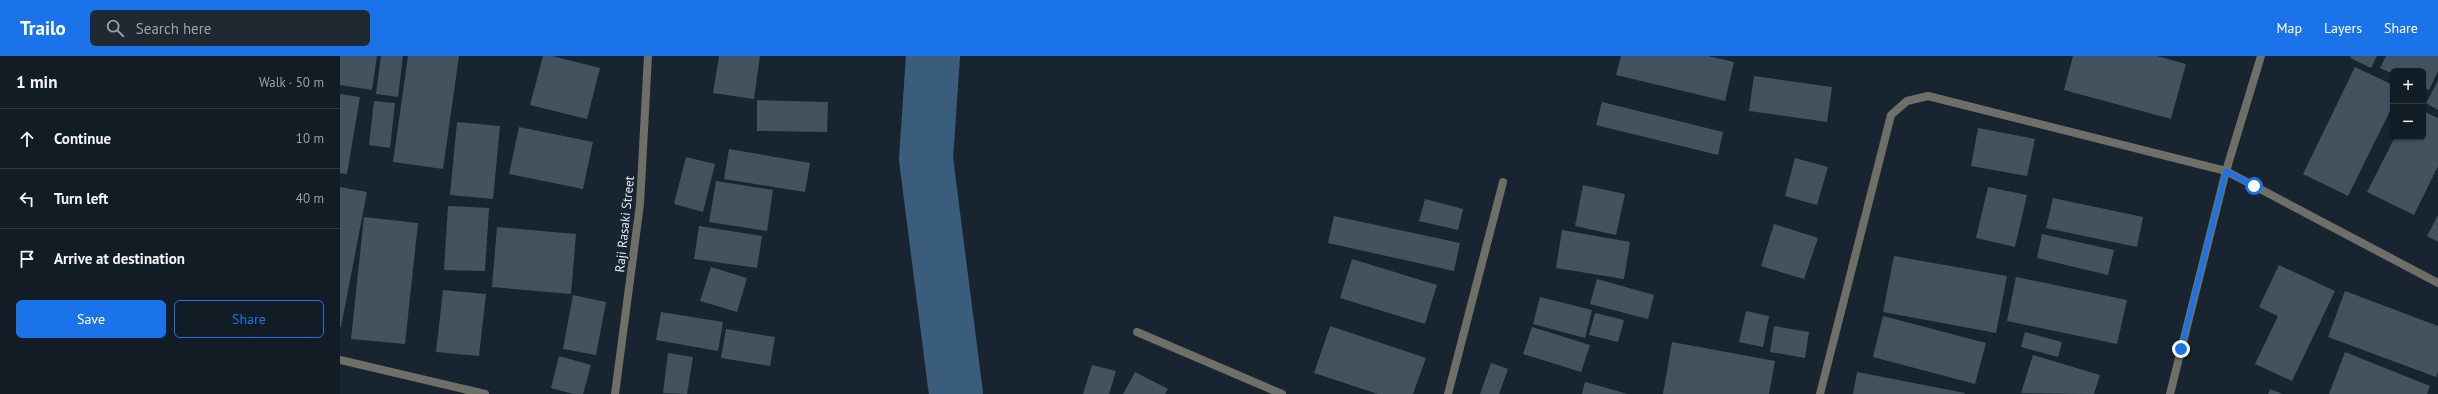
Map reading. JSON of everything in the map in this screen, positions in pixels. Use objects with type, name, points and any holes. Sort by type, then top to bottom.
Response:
[{"type":"street","name":"Raji Rasaki Street","points":[[615,394],[640,204],[648,56]]},
{"type":"street","points":[[2170,394],[2226,171],[2261,56]]},
{"type":"street","points":[[1820,394],[1891,115],[1906,100],[1928,96],[2226,171],[2438,283]]},
{"type":"street","points":[[1448,394],[1503,182]]},
{"type":"street","points":[[1136,332],[1282,394]]},
{"type":"street","points":[[340,360],[485,394]]},
{"type":"building","points":[[340,56],[377,56],[372,90],[340,85]]},
{"type":"building","points":[[381,56],[403,56],[398,97],[376,94]]},
{"type":"building","points":[[408,56],[459,56],[443,169],[393,162]]},
{"type":"building","points":[[543,56],[552,56],[600,68],[587,119],[530,105]]},
{"type":"building","points":[[719,56],[760,56],[754,99],[713,93]]},
{"type":"building","points":[[1621,56],[1708,56],[1734,62],[1725,101],[1616,75]]},
{"type":"building","points":[[2073,56],[2157,56],[2186,64],[2171,119],[2064,90]]},
{"type":"building","points":[[2351,56],[2377,56],[2371,68],[2350,58]]},
{"type":"building","points":[[2386,56],[2438,56],[2438,71],[2429,90],[2426,88],[2426,68],[2390,68],[2390,73],[2380,68]]},
{"type":"building","points":[[2355,67],[2390,84],[2390,111],[2348,196],[2303,174]]},
{"type":"building","points":[[1754,76],[1832,87],[1827,122],[1749,111]]},
{"type":"building","points":[[2438,81],[2438,110],[2426,103]]},
{"type":"building","points":[[340,94],[360,97],[347,174],[340,173]]},
{"type":"building","points":[[757,100],[828,102],[827,132],[757,131]]},
{"type":"building","points":[[374,101],[395,103],[390,148],[369,145]]},
{"type":"building","points":[[1602,102],[1723,132],[1718,155],[1596,125]]},
{"type":"building","points":[[2426,112],[2438,118],[2438,166],[2414,215],[2367,192],[2393,140],[2426,140]]},
{"type":"building","points":[[457,122],[500,126],[493,199],[450,195]]},
{"type":"building","points":[[519,127],[593,142],[583,189],[509,174]]},
{"type":"building","points":[[1978,128],[2035,139],[2027,176],[1971,166]]},
{"type":"building","points":[[729,149],[810,163],[805,192],[724,179]]},
{"type":"building","points":[[686,157],[715,164],[703,212],[674,204]]},
{"type":"building","points":[[1795,158],[1828,167],[1817,205],[1785,196]]},
{"type":"building","points":[[716,181],[773,190],[767,231],[709,222]]},
{"type":"building","points":[[1583,185],[1625,194],[1616,235],[1575,226]]},
{"type":"building","points":[[340,187],[367,192],[341,327],[340,327]]},
{"type":"building","points":[[1988,187],[2027,195],[2015,247],[1976,238]]},
{"type":"building","points":[[2053,198],[2143,217],[2137,247],[2046,228]]},
{"type":"building","points":[[1425,199],[1463,209],[1458,230],[1419,221]]},
{"type":"building","points":[[448,206],[489,208],[485,271],[444,270]]},
{"type":"building","points":[[2438,215],[2438,242],[2427,236]]},
{"type":"building","points":[[1334,216],[1460,243],[1454,271],[1328,243]]},
{"type":"building","points":[[364,217],[418,223],[405,344],[351,339]]},
{"type":"building","points":[[1774,224],[1818,238],[1804,279],[1761,266]]},
{"type":"building","points":[[699,226],[762,236],[757,268],[694,259]]},
{"type":"building","points":[[497,227],[576,234],[571,294],[492,287]]},
{"type":"building","points":[[1562,230],[1630,242],[1624,279],[1556,268]]},
{"type":"building","points":[[2042,234],[2114,250],[2108,275],[2037,258]]},
{"type":"building","points":[[1894,256],[2007,276],[1996,333],[1883,312]]},
{"type":"building","points":[[1352,259],[1437,285],[1425,324],[1340,298]]},
{"type":"building","points":[[2279,265],[2335,291],[2292,381],[2255,364],[2278,316],[2259,307]]},
{"type":"building","points":[[711,267],[747,278],[737,312],[700,301]]},
{"type":"building","points":[[2016,277],[2127,300],[2117,344],[2007,321]]},
{"type":"building","points":[[1597,279],[1654,295],[1648,319],[1590,304]]},
{"type":"building","points":[[443,290],[486,294],[479,356],[436,352]]},
{"type":"building","points":[[2345,291],[2438,326],[2438,372],[2436,377],[2328,337]]},
{"type":"building","points":[[573,295],[606,302],[596,355],[563,349]]},
{"type":"building","points":[[1540,297],[1592,310],[1585,338],[1533,324]]},
{"type":"building","points":[[1746,311],[1769,316],[1763,347],[1739,342]]},
{"type":"building","points":[[661,312],[723,322],[718,351],[656,340]]},
{"type":"building","points":[[1595,313],[1624,320],[1618,342],[1589,335]]},
{"type":"building","points":[[1883,316],[1986,343],[1975,384],[1873,357]]},
{"type":"building","points":[[1330,326],[1426,358],[1413,394],[1378,394],[1314,373]]},
{"type":"building","points":[[1774,326],[1809,332],[1805,358],[1770,352]]},
{"type":"building","points":[[1532,327],[1590,345],[1581,372],[1523,354]]},
{"type":"building","points":[[726,329],[775,337],[770,366],[721,358]]},
{"type":"building","points":[[2025,332],[2062,342],[2058,357],[2021,347]]},
{"type":"building","points":[[1672,342],[1775,361],[1769,394],[1663,394]]},
{"type":"building","points":[[2345,352],[2430,386],[2427,394],[2329,394]]},
{"type":"building","points":[[668,353],[693,357],[687,394],[663,393]]},
{"type":"building","points":[[2033,355],[2100,375],[2094,394],[2021,393]]},
{"type":"building","points":[[559,356],[591,365],[583,394],[573,394],[551,388]]},
{"type":"building","points":[[1491,363],[1508,369],[1499,394],[1480,394]]},
{"type":"building","points":[[1092,365],[1116,371],[1109,394],[1083,394]]},
{"type":"building","points":[[1135,372],[1168,389],[1165,394],[1123,394]]},
{"type":"building","points":[[1857,372],[1965,393],[1965,394],[1853,394]]},
{"type":"building","points":[[1585,382],[1628,394],[1582,394]]},
{"type":"building","points":[[2270,389],[2283,394],[2268,394]]},
{"type":"waterway","points":[[933,56],[926,159],[956,394]]},
{"type":"route","points":[[2181,349],[2226,171],[2254,186]]}]
